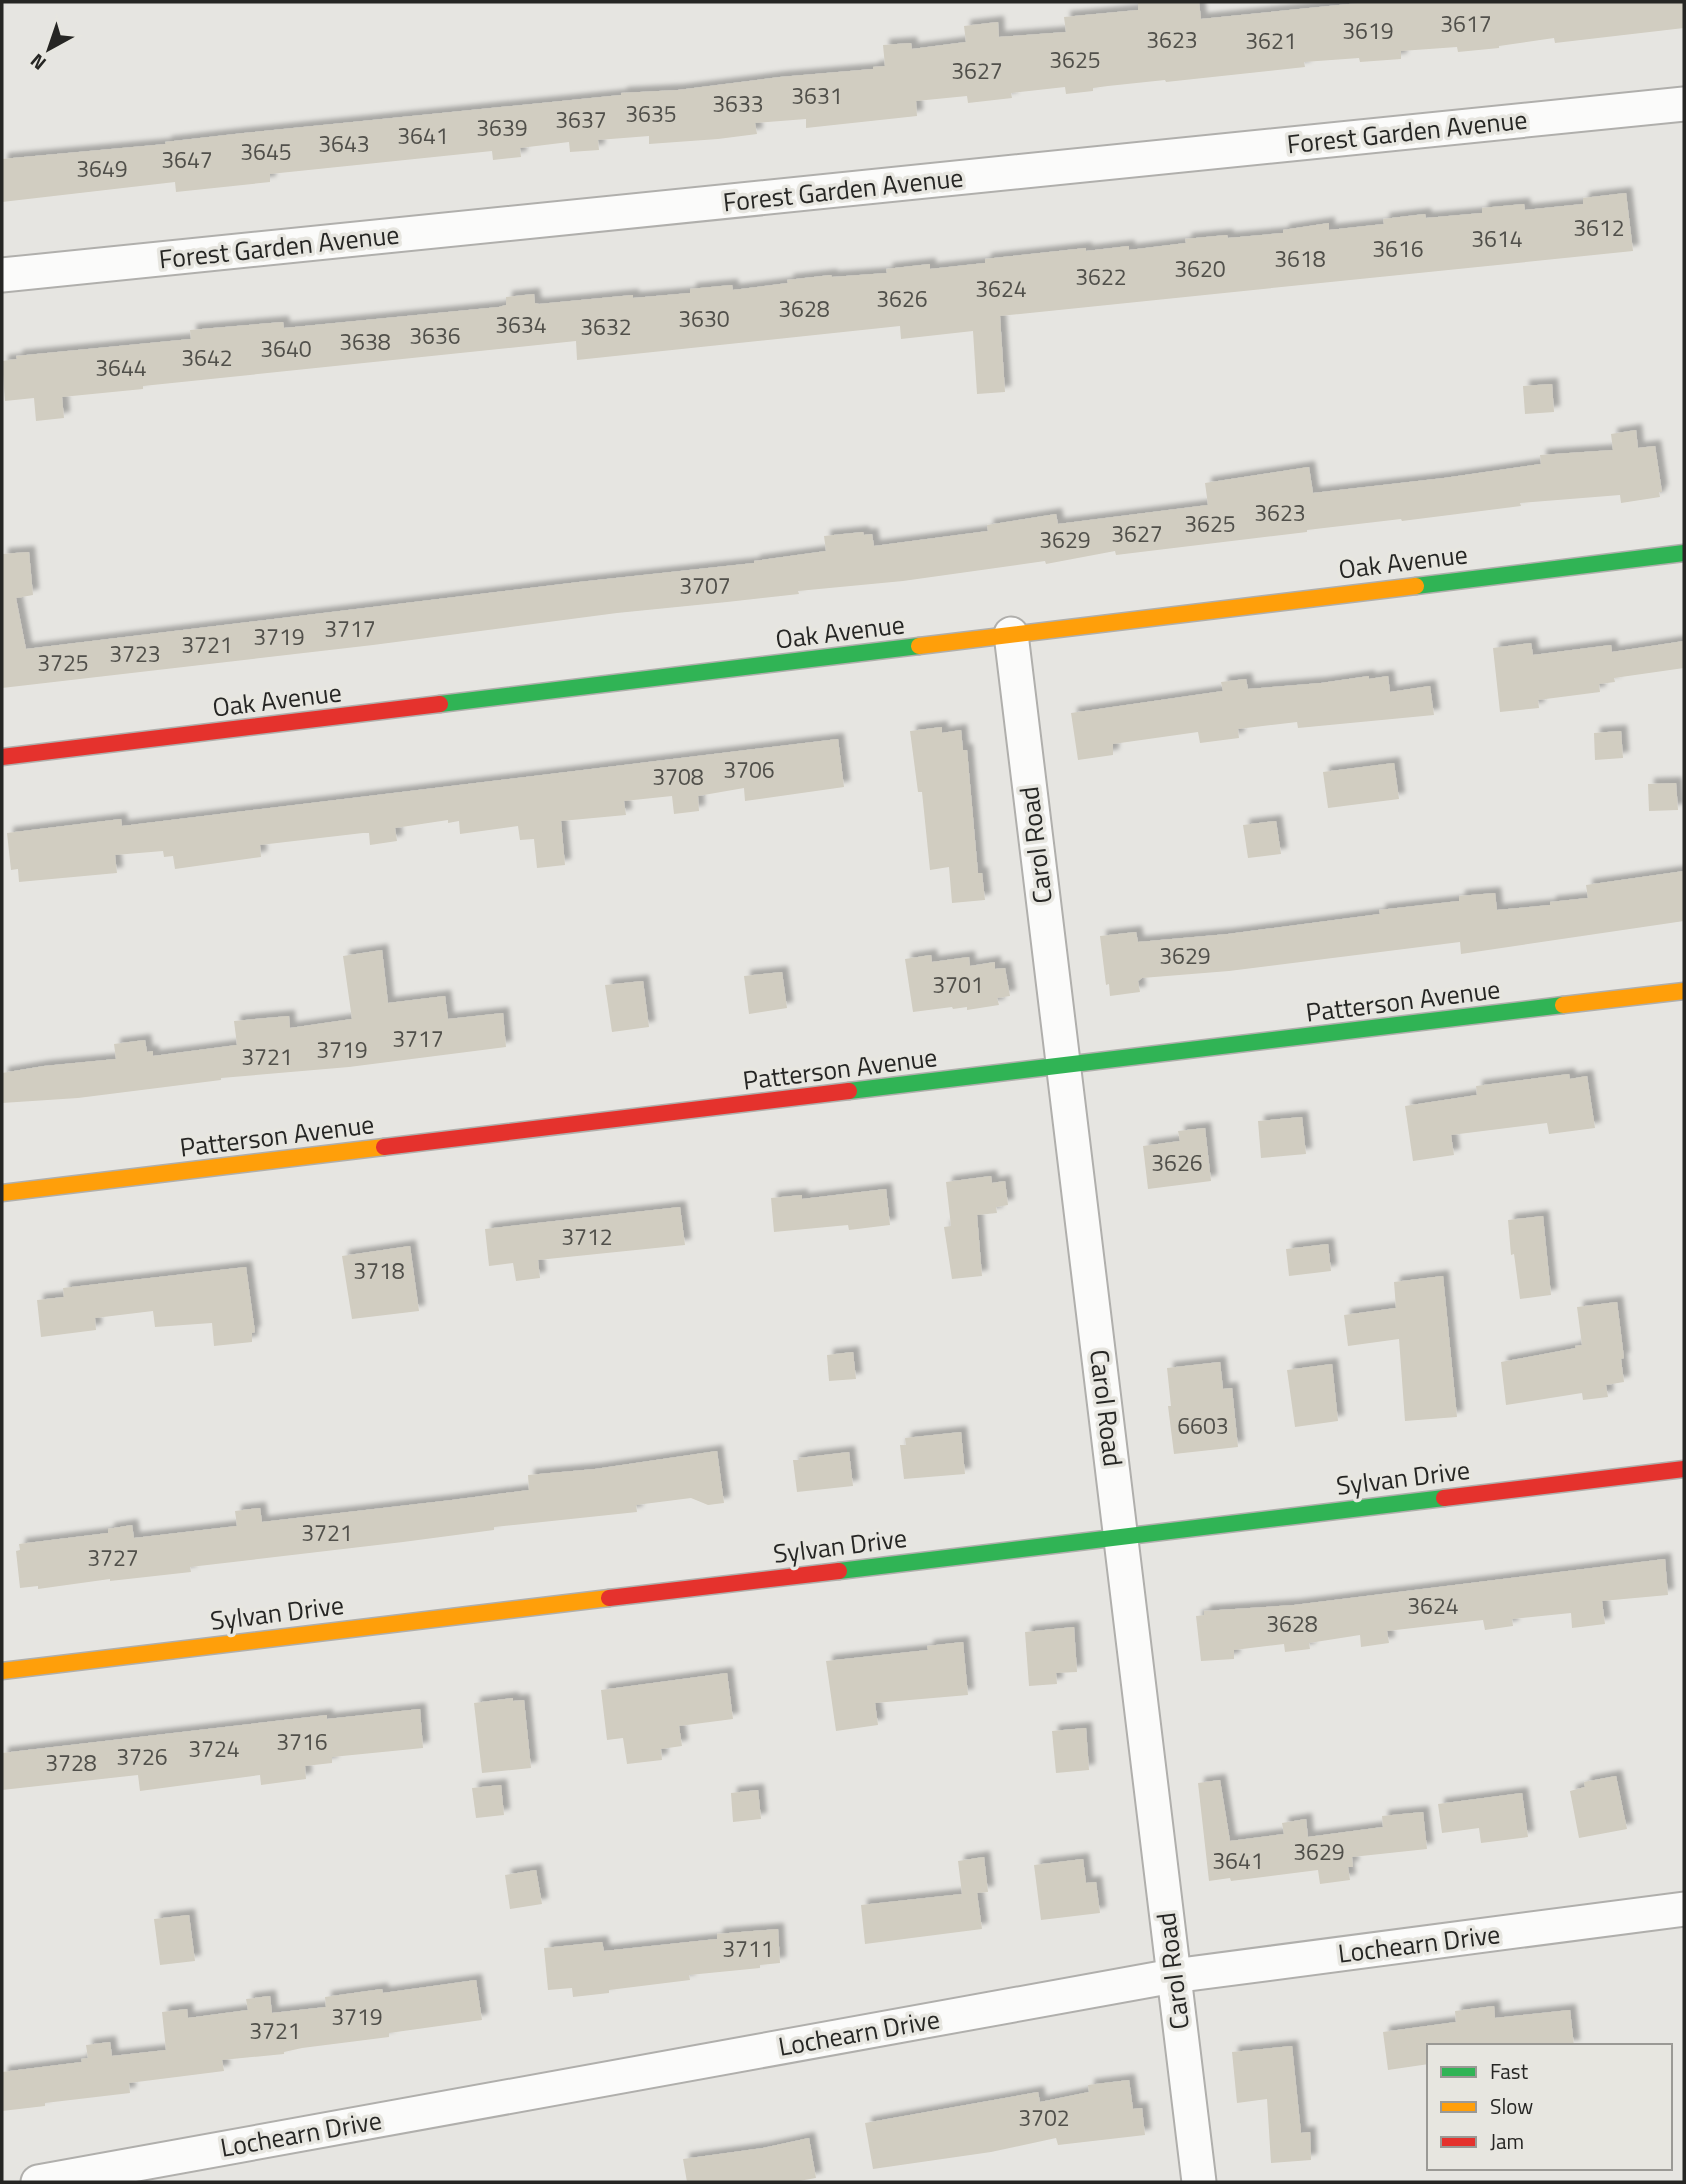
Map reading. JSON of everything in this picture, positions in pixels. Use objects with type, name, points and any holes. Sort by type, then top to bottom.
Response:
[{"type":"street","name":"Forest Garden Avenue","points":[[2,275],[1684,104]]},
{"type":"street","name":"Oak Avenue","points":[[2,757],[1684,554]]},
{"type":"street","name":"Carol Road","points":[[1011,634],[1199,2182]]},
{"type":"street","name":"Patterson Avenue","points":[[2,1193],[1684,991]]},
{"type":"street","name":"Sylvan Drive","points":[[2,1671],[1684,1469]]},
{"type":"street","name":"Lochearn Drive","points":[[38,2182],[1173,1976],[1684,1909]]},
{"type":"building","points":[[1138,2],[1199,2],[1201,19],[1369,2],[1684,2],[1684,28],[1555,43],[1554,38],[1458,52],[1457,47],[1401,51],[1401,59],[1360,62],[1359,58],[1304,62],[1305,67],[1108,86],[1093,88],[1093,91],[1066,94],[1065,87],[1011,93],[1012,98],[968,103],[967,96],[916,101],[917,116],[806,128],[806,119],[755,123],[757,134],[718,139],[649,144],[649,136],[598,140],[599,150],[570,152],[569,142],[520,148],[521,157],[493,160],[492,151],[270,174],[270,182],[176,192],[175,182],[2,202],[2,159],[873,69],[885,66],[883,45],[911,43],[912,49],[966,42],[964,26],[998,22],[999,37],[1066,32],[1064,17],[1138,10]]},
{"type":"building","points":[[1626,193],[1633,251],[1000,316],[1005,392],[977,394],[973,331],[901,339],[900,326],[577,360],[576,341],[143,386],[143,389],[62,397],[64,418],[36,421],[34,398],[5,401],[2,361],[17,359],[16,356],[191,339],[190,330],[283,322],[284,328],[499,307],[506,305],[506,297],[534,294],[535,303],[539,304],[633,295],[633,298],[690,293],[690,289],[732,285],[733,290],[831,275],[887,273],[886,269],[930,264],[930,269],[985,263],[985,259],[1086,248],[1086,251],[1129,246],[1129,250],[1186,243],[1185,239],[1283,233],[1283,230],[1329,223],[1329,230],[1384,224],[1383,219],[1425,214],[1426,218],[1482,213],[1482,208],[1524,204],[1525,210],[1583,204],[1583,198]]},
{"type":"building","points":[[1552,384],[1554,412],[1525,414],[1523,386]]},
{"type":"building","points":[[1636,430],[1638,448],[1655,446],[1662,492],[1659,492],[1660,497],[1621,503],[1620,495],[1520,503],[1521,506],[1402,521],[1307,530],[1116,555],[1115,551],[1046,564],[1045,561],[903,581],[798,591],[799,594],[617,613],[373,645],[2,688],[2,554],[29,552],[33,595],[16,598],[26,649],[754,563],[826,551],[824,536],[863,532],[864,535],[872,534],[874,546],[988,531],[987,525],[1056,514],[1058,524],[1208,505],[1205,483],[1309,467],[1313,493],[1444,478],[1541,464],[1540,455],[1613,450],[1611,434]]},
{"type":"building","points":[[1684,641],[1684,668],[1614,678],[1615,682],[1599,684],[1600,692],[1538,700],[1539,708],[1500,712],[1493,648],[1531,643],[1533,655],[1611,645],[1612,652]]},
{"type":"building","points":[[1369,676],[1369,679],[1388,676],[1390,692],[1430,686],[1434,715],[1298,728],[1297,722],[1238,729],[1239,738],[1200,743],[1198,732],[1113,744],[1113,755],[1078,760],[1071,713],[1223,691],[1221,682],[1246,679],[1248,689]]},
{"type":"building","points":[[942,727],[942,733],[961,730],[963,750],[967,750],[978,873],[982,873],[985,900],[952,903],[949,867],[930,870],[922,792],[918,792],[910,731]]},
{"type":"building","points":[[1621,731],[1623,758],[1595,760],[1594,733]]},
{"type":"building","points":[[838,739],[844,787],[745,801],[744,788],[698,796],[699,811],[674,814],[672,796],[624,801],[626,815],[561,821],[565,865],[537,868],[534,839],[520,840],[518,826],[460,834],[459,821],[448,823],[448,820],[395,828],[397,841],[370,845],[369,833],[363,833],[260,845],[261,857],[175,869],[173,856],[164,857],[163,851],[115,855],[117,873],[19,882],[18,869],[11,870],[7,833],[121,819],[122,826]]},
{"type":"building","points":[[1394,763],[1399,799],[1328,808],[1323,772]]},
{"type":"building","points":[[1676,783],[1678,810],[1649,811],[1648,784]]},
{"type":"building","points":[[1276,821],[1281,854],[1248,858],[1243,825]]},
{"type":"building","points":[[1684,871],[1684,921],[1461,954],[1460,942],[1229,971],[1142,978],[1138,981],[1140,992],[1110,996],[1109,984],[1106,985],[1100,936],[1136,932],[1138,942],[1228,934],[1380,914],[1379,910],[1459,901],[1459,896],[1495,893],[1497,910],[1550,905],[1550,902],[1588,898],[1586,885]]},
{"type":"building","points":[[382,950],[388,1003],[445,996],[448,1019],[503,1013],[506,1047],[349,1067],[221,1078],[78,1098],[2,1103],[2,1073],[116,1059],[114,1044],[145,1040],[147,1052],[153,1051],[153,1056],[237,1045],[234,1021],[289,1016],[290,1028],[352,1019],[343,956]]},
{"type":"building","points":[[931,955],[932,962],[969,957],[970,966],[995,962],[995,969],[1005,968],[1010,996],[997,998],[999,1005],[967,1010],[967,1007],[952,1007],[913,1012],[905,959]]},
{"type":"building","points":[[782,972],[787,1008],[749,1014],[744,976]]},
{"type":"building","points":[[643,981],[649,1027],[612,1032],[605,985]]},
{"type":"building","points":[[1569,1074],[1570,1079],[1587,1076],[1595,1128],[1549,1134],[1547,1123],[1451,1135],[1454,1155],[1413,1161],[1405,1106],[1477,1095],[1476,1086]]},
{"type":"building","points":[[1302,1117],[1306,1154],[1261,1158],[1258,1121]]},
{"type":"building","points":[[1205,1128],[1211,1181],[1148,1189],[1143,1146],[1180,1141],[1178,1131]]},
{"type":"building","points":[[991,1176],[992,1183],[1005,1181],[1008,1205],[996,1207],[997,1213],[977,1215],[982,1276],[952,1279],[944,1227],[951,1226],[946,1182]]},
{"type":"building","points":[[886,1189],[890,1225],[849,1230],[848,1225],[774,1232],[771,1198],[802,1195],[802,1199]]},
{"type":"building","points":[[680,1207],[685,1245],[538,1260],[540,1278],[516,1281],[513,1263],[489,1266],[485,1229]]},
{"type":"building","points":[[1543,1216],[1551,1295],[1520,1299],[1514,1254],[1511,1255],[1508,1220]]},
{"type":"building","points":[[1328,1244],[1331,1271],[1289,1276],[1286,1249]]},
{"type":"building","points":[[410,1246],[419,1311],[352,1319],[342,1256]]},
{"type":"building","points":[[246,1267],[255,1332],[252,1333],[252,1342],[214,1346],[212,1323],[155,1327],[153,1311],[95,1318],[96,1330],[41,1337],[37,1300],[64,1297],[63,1288]]},
{"type":"building","points":[[1443,1276],[1457,1417],[1405,1421],[1399,1339],[1348,1346],[1344,1315],[1396,1308],[1394,1282]]},
{"type":"building","points":[[1617,1302],[1624,1382],[1606,1385],[1608,1397],[1583,1400],[1582,1393],[1506,1405],[1501,1362],[1582,1345],[1577,1307]]},
{"type":"building","points":[[853,1352],[856,1379],[829,1381],[827,1355]]},
{"type":"building","points":[[1220,1362],[1223,1389],[1232,1388],[1238,1447],[1174,1454],[1167,1368]]},
{"type":"building","points":[[1332,1364],[1338,1421],[1295,1427],[1287,1370]]},
{"type":"building","points":[[961,1432],[965,1474],[904,1479],[900,1445],[906,1445],[905,1438]]},
{"type":"building","points":[[717,1451],[724,1503],[708,1505],[691,1498],[636,1505],[637,1512],[494,1527],[494,1530],[403,1542],[190,1567],[191,1572],[38,1589],[38,1586],[20,1588],[16,1551],[20,1550],[19,1544],[108,1533],[108,1529],[132,1525],[134,1538],[237,1526],[235,1511],[260,1508],[262,1522],[529,1490],[528,1475],[595,1469]]},
{"type":"building","points":[[849,1452],[853,1486],[797,1492],[793,1460]]},
{"type":"building","points":[[1665,1559],[1668,1595],[1602,1601],[1605,1624],[1572,1628],[1571,1613],[1512,1619],[1513,1626],[1485,1630],[1483,1620],[1387,1631],[1389,1643],[1361,1647],[1360,1635],[1309,1643],[1310,1649],[1285,1652],[1284,1644],[1234,1650],[1234,1659],[1201,1661],[1196,1616],[1204,1615],[1204,1611],[1294,1605]]},
{"type":"building","points":[[1074,1627],[1077,1672],[1056,1673],[1057,1684],[1029,1686],[1025,1632]]},
{"type":"building","points":[[963,1642],[968,1695],[875,1703],[878,1725],[836,1731],[826,1661],[928,1650],[927,1646]]},
{"type":"building","points":[[727,1673],[733,1719],[679,1726],[682,1746],[661,1749],[662,1760],[627,1764],[623,1738],[607,1740],[601,1690]]},
{"type":"building","points":[[513,1698],[513,1701],[524,1700],[531,1768],[482,1773],[474,1703]]},
{"type":"building","points":[[420,1709],[423,1748],[332,1757],[332,1763],[305,1766],[306,1779],[261,1785],[260,1775],[140,1791],[138,1775],[2,1790],[2,1753],[327,1715],[327,1719]]},
{"type":"building","points":[[1086,1728],[1089,1770],[1056,1773],[1052,1731]]},
{"type":"building","points":[[1616,1776],[1627,1829],[1579,1838],[1570,1791],[1585,1787],[1584,1782]]},
{"type":"building","points":[[1220,1780],[1230,1841],[1284,1834],[1282,1823],[1306,1819],[1308,1837],[1383,1827],[1382,1816],[1423,1812],[1427,1849],[1352,1857],[1353,1867],[1348,1867],[1350,1880],[1320,1884],[1318,1870],[1231,1881],[1230,1878],[1209,1881],[1198,1783]]},
{"type":"building","points":[[501,1785],[504,1815],[476,1818],[472,1788]]},
{"type":"building","points":[[758,1790],[761,1819],[733,1822],[731,1793]]},
{"type":"building","points":[[1522,1793],[1528,1837],[1481,1843],[1479,1828],[1442,1833],[1438,1804]]},
{"type":"building","points":[[984,1857],[988,1892],[977,1893],[982,1929],[865,1944],[861,1905],[962,1894],[958,1861]]},
{"type":"building","points":[[1083,1859],[1086,1883],[1096,1882],[1100,1913],[1041,1920],[1034,1865]]},
{"type":"building","points":[[536,1870],[542,1904],[510,1909],[505,1875]]},
{"type":"building","points":[[189,1915],[195,1961],[160,1965],[154,1919]]},
{"type":"building","points":[[778,1929],[780,1963],[760,1965],[760,1968],[689,1975],[690,1980],[609,1990],[609,1993],[573,1997],[572,1988],[548,1990],[544,1948],[602,1942],[604,1951],[717,1939],[717,1934]]},
{"type":"building","points":[[476,1980],[482,2020],[389,2033],[389,2037],[302,2048],[284,2054],[222,2060],[224,2071],[129,2083],[130,2093],[2,2111],[2,2072],[82,2062],[81,2059],[88,2058],[86,2045],[110,2042],[112,2056],[166,2050],[162,2012],[187,2009],[188,2018],[248,2010],[246,1999],[270,1996],[272,2013],[326,2007],[325,1997],[382,1989],[383,1993]]},
{"type":"building","points":[[1494,2006],[1495,2018],[1570,2010],[1574,2044],[1427,2044],[1427,2064],[1388,2070],[1383,2032],[1456,2022],[1455,2011]]},
{"type":"building","points":[[1292,2046],[1301,2133],[1310,2132],[1311,2160],[1271,2163],[1267,2099],[1237,2103],[1232,2052]]},
{"type":"building","points":[[1129,2080],[1133,2109],[1142,2108],[1145,2135],[1058,2145],[1056,2138],[991,2152],[873,2169],[865,2123],[1038,2092],[1040,2102],[1089,2092],[1088,2085]]},
{"type":"building","points":[[809,2138],[816,2178],[793,2182],[687,2182],[683,2159],[763,2148]]},
{"type":"traffic: fast","points":[[1416,586],[1684,553]]},
{"type":"traffic: fast","points":[[440,704],[919,646]]},
{"type":"traffic: fast","points":[[849,1091],[1563,1005]]},
{"type":"traffic: fast","points":[[839,1571],[1444,1498]]},
{"type":"traffic: slow","points":[[919,646],[1416,586]]},
{"type":"traffic: slow","points":[[1563,1005],[1684,991]]},
{"type":"traffic: slow","points":[[2,1193],[384,1147]]},
{"type":"traffic: slow","points":[[2,1671],[609,1598]]},
{"type":"traffic: jam","points":[[2,757],[440,704]]},
{"type":"traffic: jam","points":[[384,1147],[849,1091]]},
{"type":"traffic: jam","points":[[1444,1498],[1684,1469]]},
{"type":"traffic: jam","points":[[609,1598],[839,1571]]}]
